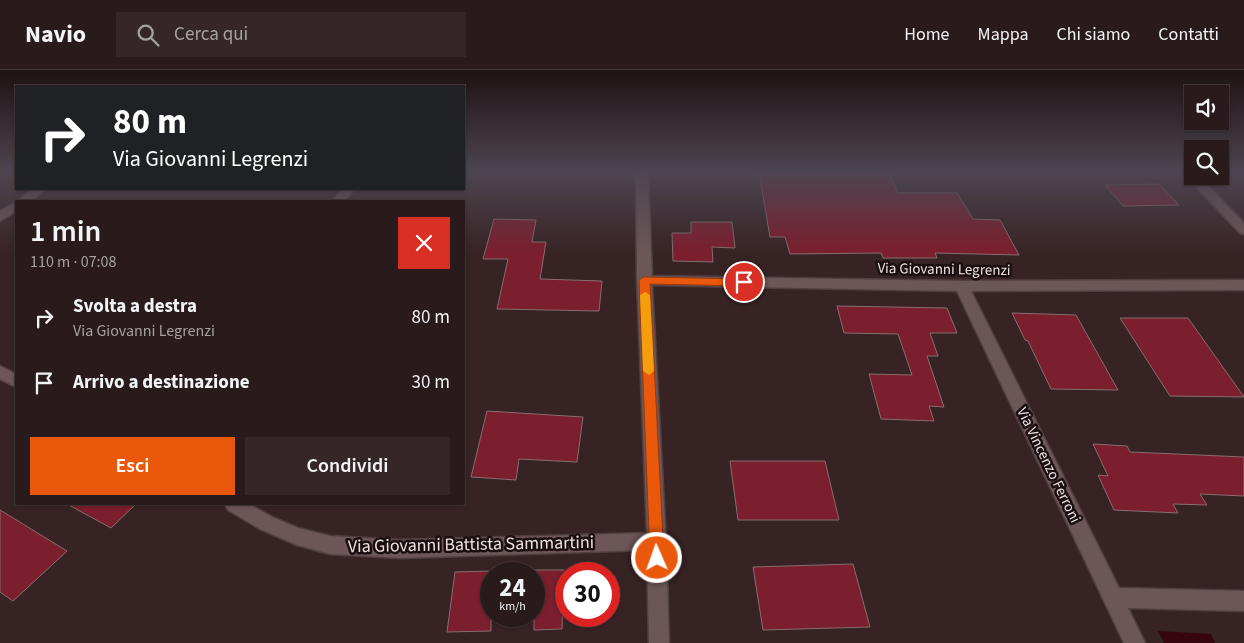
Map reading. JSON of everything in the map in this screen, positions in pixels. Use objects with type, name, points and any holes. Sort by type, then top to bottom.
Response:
[{"type":"street","points":[[642,200],[644,280],[657,541],[659,643]]},
{"type":"street","points":[[1215,200],[1244,230]]},
{"type":"street","points":[[0,217],[15,207]]},
{"type":"street","name":"Via Giovanni Legrenzi","points":[[644,280],[962,286],[1244,285]]},
{"type":"street","name":"Via Vincenzo Ferroni","points":[[962,286],[1136,643]]},
{"type":"street","points":[[0,372],[15,380]]},
{"type":"street","name":"Via Giovanni Battista Sammartini","points":[[236,505],[266,523],[297,536],[330,545],[400,549],[657,541]]},
{"type":"street","points":[[1114,598],[1244,601]]},
{"type":"shaded area","points":[[1158,631],[1211,634],[1215,643],[1164,643]]},
{"type":"building","points":[[764,200],[961,200],[973,219],[1000,220],[1019,255],[935,253],[937,258],[883,258],[881,253],[790,254],[785,237],[770,237]]},
{"type":"building","points":[[1118,200],[1174,200],[1179,205],[1123,206]]},
{"type":"building","points":[[494,219],[536,220],[532,242],[546,242],[540,279],[602,281],[599,311],[497,309],[508,259],[483,259]]},
{"type":"building","points":[[691,222],[732,222],[735,248],[712,247],[713,262],[673,261],[672,233],[691,233]]},
{"type":"building","points":[[837,306],[947,308],[957,333],[930,333],[938,356],[927,356],[944,407],[929,406],[934,421],[881,419],[869,374],[912,375],[898,334],[844,333]]},
{"type":"building","points":[[1012,313],[1076,315],[1118,390],[1051,389]]},
{"type":"building","points":[[1120,318],[1188,318],[1244,397],[1170,396]]},
{"type":"building","points":[[487,411],[583,417],[577,462],[519,459],[516,480],[471,477]]},
{"type":"building","points":[[1093,444],[1127,446],[1130,452],[1244,457],[1244,496],[1200,494],[1207,505],[1173,504],[1178,513],[1114,510],[1098,475],[1108,476]]},
{"type":"building","points":[[730,461],[825,461],[839,520],[738,520]]},
{"type":"building","points":[[69,505],[135,505],[111,528]]},
{"type":"building","points":[[0,510],[67,551],[13,601],[0,592]]},
{"type":"building","points":[[853,564],[870,627],[763,630],[753,567]]},
{"type":"building","points":[[545,570],[555,570],[555,627],[562,627],[562,629],[534,630],[534,627],[545,627]]},
{"type":"building","points":[[480,571],[480,627],[491,627],[491,631],[447,632],[455,572]]},
{"type":"slow traffic","points":[[645,295],[649,371]]},
{"type":"route","points":[[657,558],[644,280],[744,282]]}]
